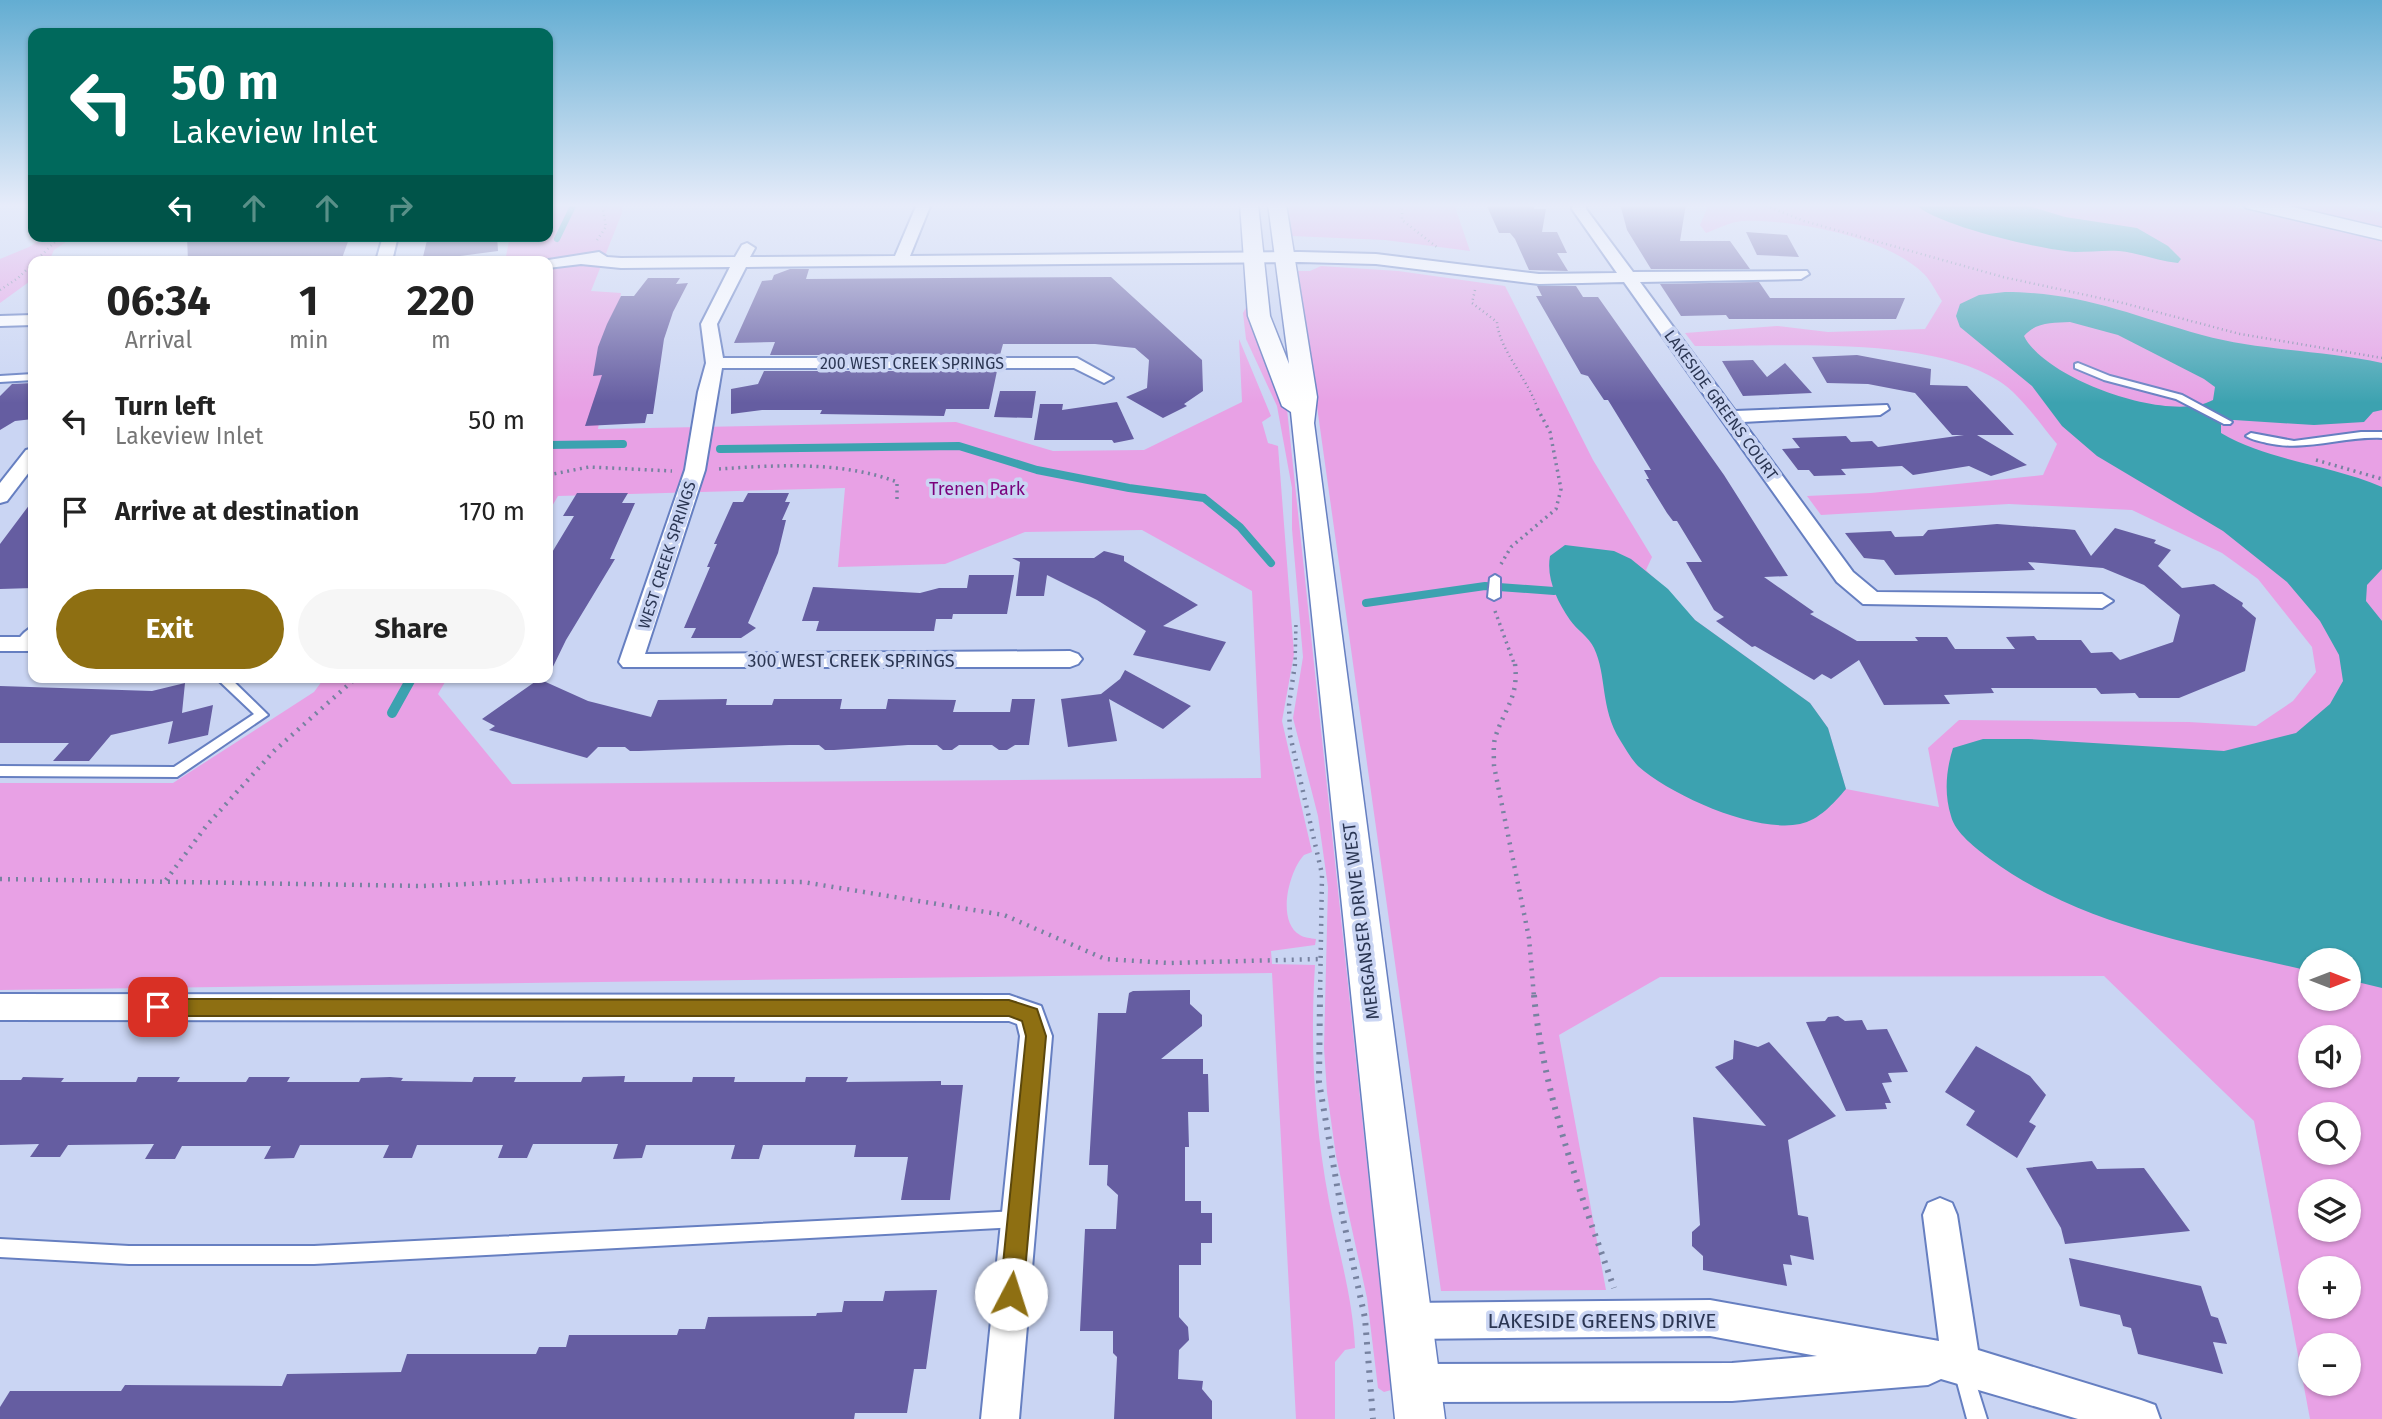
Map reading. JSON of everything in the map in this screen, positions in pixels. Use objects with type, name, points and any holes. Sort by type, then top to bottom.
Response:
[{"type":"street","name":"WEST CREEK SPRINGS","points":[[631,662],[685,507],[695,470],[707,392],[715,363],[709,324],[736,270]]},
{"type":"street","name":"MERGANSER DRIVE WEST","points":[[1255,270],[1259,316],[1302,423]]},
{"type":"street","name":"MERGANSER DRIVE WEST","points":[[1285,270],[1305,397],[1302,423],[1418,1401]]},
{"type":"street","points":[[1467,270],[1539,279],[1577,280],[1626,275],[1801,274]]},
{"type":"street","name":"LAKESIDE GREENS COURT","points":[[1623,270],[1732,417],[1845,577],[1871,599],[2102,601]]},
{"type":"street","points":[[0,321],[28,320]]},
{"type":"street","name":"200 WEST CREEK SPRINGS","points":[[715,363],[1077,363],[1104,378]]},
{"type":"street","points":[[1732,417],[1880,409]]},
{"type":"street","points":[[0,497],[28,461]]},
{"type":"street","name":"300 WEST CREEK SPRINGS","points":[[631,662],[1070,659]]},
{"type":"street","points":[[0,1007],[1009,1008],[1030,1015],[1036,1036],[1000,1419]]},
{"type":"street","points":[[1940,1215],[1961,1364]]},
{"type":"street","name":"LAKESIDE GREENS DRIVE","points":[[1408,1321],[1710,1318],[1961,1364],[2141,1419]]},
{"type":"street","name":"LAKESIDE GREENS DRIVE","points":[[1418,1401],[1732,1382],[1961,1364]]},
{"type":"lane","points":[[2078,366],[2107,378],[2179,397],[2227,422]]},
{"type":"lane","points":[[0,379],[28,377]]},
{"type":"lane","points":[[2251,436],[2281,444],[2303,444],[2357,433],[2382,435]]},
{"type":"lane","points":[[1494,597],[1495,578]]},
{"type":"lane","points":[[0,771],[177,772],[262,715],[227,683]]},
{"type":"lane","points":[[0,1248],[129,1255],[314,1255],[1018,1219]]},
{"type":"lane","points":[[1961,1364],[1978,1419]]},
{"type":"path","points":[[0,290],[25,275],[28,270]]},
{"type":"path","points":[[1979,270],[2240,334],[2382,358]]},
{"type":"path","points":[[1476,288],[1472,303],[1497,322],[1499,336],[1530,386],[1538,411],[1550,432],[1561,489],[1556,509],[1511,547],[1495,578]]},
{"type":"path","points":[[712,470],[771,465],[873,473],[897,482],[897,503]]},
{"type":"path","points":[[553,474],[589,467],[677,471]]},
{"type":"path","points":[[1494,597],[1495,613],[1516,661],[1517,682],[1512,704],[1495,739],[1494,766],[1529,938],[1539,1046],[1591,1223],[1613,1285],[1620,1319]]},
{"type":"path","points":[[1296,614],[1297,653],[1289,705],[1290,735],[1304,785],[1322,874],[1319,1082],[1339,1200],[1365,1318],[1373,1419]]},
{"type":"path","points":[[166,880],[207,825],[274,751],[350,683]]},
{"type":"path","points":[[0,879],[423,886],[576,879],[803,882],[1004,915],[1105,959],[1169,963],[1321,959]]},
{"type":"green space","points":[[0,270],[28,270],[28,283],[0,303]]},
{"type":"green space","name":"Trenen Park","points":[[553,270],[599,270],[591,291],[621,293],[598,429],[956,422],[1053,451],[1144,450],[1242,402],[1239,339],[1271,416],[1262,422],[1268,443],[1278,446],[1294,654],[1282,721],[1312,852],[1304,855],[1294,872],[1287,896],[1287,908],[1288,919],[1293,928],[1302,936],[1316,939],[1315,945],[1271,951],[1272,964],[1315,965],[1313,1054],[1317,1112],[1324,1171],[1345,1274],[1355,1348],[1345,1350],[1335,1362],[1335,1419],[1296,1419],[1272,973],[0,990],[0,783],[173,783],[314,692],[321,683],[444,683],[438,694],[512,784],[1261,778],[1252,591],[1142,530],[1025,532],[945,564],[838,567],[845,488],[558,496],[553,504]]},
{"type":"green space","points":[[1919,270],[2382,270],[2382,1419],[2310,1419],[2306,1396],[2361,1396],[2361,1333],[2298,1333],[2298,1355],[2254,1121],[2104,976],[1660,977],[1559,1035],[1606,1290],[1441,1291],[1298,271],[1398,271],[1505,286],[1593,460],[1652,557],[1646,570],[1695,620],[1810,703],[1828,728],[1846,789],[1939,807],[1928,748],[1959,720],[2189,722],[2256,726],[2293,701],[2316,672],[2312,647],[2258,579],[2222,553],[2132,510],[2009,504],[1821,515],[1807,496],[1871,493],[2043,475],[2057,444],[2023,402],[1999,381],[1969,366],[1933,356],[1894,350],[1810,345],[1695,346],[1685,333],[1777,326],[1828,332],[1925,329],[1942,301],[1927,277]]},
{"type":"green space","points":[[1247,306],[1253,331],[1287,409],[1391,1390],[1384,1392],[1378,1388],[1367,1298],[1336,1156],[1327,1092],[1324,1048],[1328,887],[1318,816],[1293,718],[1303,657],[1292,529],[1292,488],[1277,406],[1246,339],[1243,313]]},
{"type":"shaded area","points":[[2005,292],[2058,296],[2105,306],[2224,340],[2382,363],[2382,410],[2373,412],[2364,422],[2314,425],[2234,420],[2221,424],[2221,433],[2240,443],[2280,457],[2342,473],[2382,487],[2382,569],[2367,585],[2366,601],[2382,621],[2382,988],[2361,983],[2361,948],[2298,948],[2298,968],[2144,931],[2064,902],[1990,859],[1962,834],[1953,822],[1949,808],[1947,773],[1953,748],[1983,739],[2028,739],[2224,751],[2296,733],[2330,704],[2343,681],[2339,655],[2320,621],[2287,582],[2223,531],[2097,456],[2062,426],[2032,386],[1960,327],[1956,316],[1960,304],[1979,295]],"holes":[[[2070,322],[2118,335],[2215,387],[2213,400],[2193,406],[2139,402],[2110,393],[2056,368],[2036,352],[2024,336],[2039,326]]]},
{"type":"shaded area","points":[[1565,545],[1614,551],[1631,559],[1668,589],[1695,620],[1810,703],[1828,728],[1846,789],[1819,815],[1807,822],[1782,825],[1760,823],[1738,818],[1692,800],[1638,766],[1628,753],[1609,716],[1601,669],[1594,648],[1570,620],[1554,589],[1550,556]]},
{"type":"building","points":[[787,270],[809,270],[806,279],[1111,277],[1202,360],[1203,391],[1184,404],[1187,406],[1163,418],[1126,397],[1147,388],[1149,360],[1135,348],[1095,344],[1003,344],[1000,355],[770,355],[775,342],[734,343],[762,281],[772,280],[774,275]]},
{"type":"building","points":[[648,278],[680,278],[676,284],[688,283],[673,312],[664,339],[653,414],[647,414],[645,423],[585,426],[602,375],[593,376],[598,347],[607,324],[621,296],[634,296]]},
{"type":"building","points":[[1759,282],[1770,298],[1905,298],[1896,319],[1729,319],[1726,315],[1681,316],[1660,284]]},
{"type":"building","points":[[1537,286],[1576,286],[1583,297],[1598,297],[1724,475],[1788,576],[1764,577],[1814,612],[1810,614],[1857,641],[1918,641],[1915,637],[1947,637],[1955,649],[2015,649],[2006,637],[2034,636],[2037,640],[2081,640],[2091,653],[2112,652],[2120,660],[2173,642],[2180,615],[2144,585],[2103,568],[2028,562],[2035,570],[1895,575],[1884,560],[1864,558],[1845,533],[1891,531],[1895,537],[1923,536],[1928,530],[1997,524],[2066,529],[2075,530],[2091,556],[2115,528],[2156,540],[2154,543],[2171,550],[2158,566],[2182,588],[2214,584],[2243,603],[2242,606],[2256,618],[2245,671],[2179,698],[2139,698],[2135,693],[2101,694],[2096,688],[1991,688],[1994,693],[1944,695],[1950,704],[1884,705],[1859,660],[1831,679],[1822,674],[1814,680],[1755,646],[1752,647],[1716,621],[1724,617],[1714,610],[1686,562],[1702,562],[1677,521],[1673,521],[1667,513],[1646,479],[1649,479],[1644,470],[1651,470],[1608,400],[1604,400],[1588,376],[1581,374],[1536,296],[1542,296]]},
{"type":"building","points":[[1857,355],[1931,369],[1930,385],[1967,386],[2014,435],[1977,435],[2027,465],[1991,476],[1969,466],[1913,475],[1902,466],[1841,469],[1846,475],[1814,476],[1809,470],[1798,470],[1782,449],[1800,448],[1792,438],[1846,436],[1851,442],[1872,441],[1878,447],[1964,435],[1952,435],[1915,393],[1868,384],[1827,383],[1812,357]]},
{"type":"building","points":[[1753,360],[1767,377],[1785,363],[1812,393],[1743,396],[1722,361]]},
{"type":"building","points":[[764,371],[997,371],[989,409],[946,409],[944,416],[820,414],[822,410],[762,410],[731,414],[731,389],[758,384]]},
{"type":"building","points":[[28,383],[28,420],[15,421],[0,430],[0,396],[12,384]]},
{"type":"building","points":[[1000,391],[1036,391],[1032,418],[994,417]]},
{"type":"building","points":[[1117,402],[1134,439],[1114,443],[1112,440],[1034,440],[1040,404],[1063,404],[1062,410]]},
{"type":"building","points":[[577,493],[628,493],[622,503],[635,503],[610,559],[615,559],[553,667],[553,551],[574,516],[563,516]]},
{"type":"building","points":[[748,493],[789,493],[785,502],[790,502],[782,520],[786,520],[778,553],[748,623],[756,628],[741,638],[691,638],[696,628],[684,628],[710,567],[707,567],[717,544],[714,544],[733,502],[743,502]]},
{"type":"building","points":[[28,507],[28,588],[0,589],[0,544]]},
{"type":"building","points":[[1104,551],[1124,556],[1124,561],[1198,605],[1163,626],[1226,642],[1210,671],[1133,655],[1146,631],[1097,600],[1047,575],[1044,596],[1016,596],[1020,562],[1012,558],[1094,558]]},
{"type":"building","points":[[969,575],[1014,575],[1007,614],[953,614],[952,619],[936,619],[934,631],[816,631],[819,621],[802,621],[813,587],[920,593],[939,588],[967,588]]},
{"type":"building","points":[[1125,670],[1191,706],[1163,729],[1109,699],[1117,741],[1068,747],[1061,699],[1101,694],[1120,679]]},
{"type":"building","points":[[185,683],[182,713],[213,705],[208,735],[168,744],[173,721],[111,735],[89,761],[53,761],[69,743],[0,743],[0,686],[152,691]]},
{"type":"building","points":[[533,683],[548,683],[588,701],[651,717],[658,700],[727,699],[726,705],[772,705],[774,699],[842,699],[840,709],[886,709],[888,699],[956,700],[953,712],[1010,712],[1012,699],[1035,699],[1029,745],[1015,745],[1007,750],[999,750],[992,745],[959,745],[952,750],[943,750],[937,745],[834,750],[825,750],[819,745],[639,751],[630,751],[625,747],[598,747],[587,758],[489,730],[495,726],[482,719]]},
{"type":"building","points":[[1190,990],[1190,1004],[1202,1015],[1202,1026],[1161,1059],[1203,1059],[1203,1074],[1208,1074],[1209,1112],[1188,1112],[1189,1147],[1185,1147],[1185,1201],[1201,1201],[1201,1213],[1212,1213],[1212,1243],[1201,1243],[1201,1265],[1179,1265],[1179,1317],[1188,1327],[1189,1340],[1179,1350],[1178,1379],[1203,1381],[1202,1389],[1212,1401],[1212,1419],[1114,1419],[1117,1357],[1113,1353],[1113,1331],[1080,1331],[1085,1229],[1116,1229],[1118,1195],[1107,1185],[1108,1165],[1089,1165],[1098,1013],[1126,1013],[1129,993],[1133,991]]},
{"type":"building","points":[[1838,1016],[1845,1021],[1862,1020],[1867,1030],[1887,1029],[1908,1072],[1888,1073],[1892,1082],[1882,1083],[1891,1103],[1885,1103],[1887,1109],[1846,1111],[1806,1022],[1825,1021],[1828,1017]]},
{"type":"building","points":[[1734,1040],[1758,1047],[1769,1042],[1836,1116],[1788,1140],[1798,1215],[1808,1217],[1814,1260],[1790,1255],[1792,1265],[1783,1264],[1787,1286],[1703,1270],[1703,1256],[1692,1246],[1692,1232],[1700,1225],[1693,1117],[1766,1126],[1715,1067],[1733,1059]]},
{"type":"building","points":[[1976,1046],[2030,1076],[2046,1095],[2029,1122],[2036,1126],[2017,1158],[1966,1125],[1975,1111],[1945,1092]]},
{"type":"building","points":[[625,1076],[624,1082],[692,1082],[693,1077],[735,1077],[734,1082],[805,1082],[806,1077],[848,1077],[846,1082],[941,1081],[941,1085],[963,1085],[950,1200],[901,1200],[908,1157],[854,1157],[856,1145],[763,1145],[759,1159],[731,1159],[735,1145],[646,1145],[642,1158],[613,1159],[618,1144],[533,1144],[527,1158],[498,1158],[503,1145],[417,1145],[412,1158],[383,1158],[389,1145],[300,1145],[294,1158],[264,1159],[271,1146],[182,1146],[175,1159],[145,1159],[154,1144],[68,1145],[60,1157],[30,1157],[39,1144],[0,1145],[0,1080],[21,1080],[23,1077],[64,1078],[61,1082],[136,1082],[138,1077],[180,1077],[177,1082],[246,1082],[249,1077],[290,1077],[287,1082],[359,1082],[361,1078],[390,1077],[403,1078],[401,1081],[472,1082],[474,1077],[516,1077],[514,1082],[581,1082],[583,1077]]},
{"type":"building","points":[[2092,1161],[2097,1169],[2144,1168],[2190,1231],[2065,1244],[2061,1228],[2026,1168]]},
{"type":"building","points":[[2069,1258],[2201,1286],[2211,1316],[2218,1318],[2227,1344],[2213,1342],[2223,1374],[2138,1354],[2131,1328],[2123,1326],[2120,1315],[2080,1306]]},
{"type":"building","points":[[937,1290],[926,1369],[914,1369],[907,1413],[855,1413],[854,1419],[0,1419],[0,1407],[10,1391],[121,1391],[125,1385],[282,1386],[287,1374],[401,1372],[407,1354],[536,1354],[539,1347],[566,1347],[569,1335],[677,1335],[679,1329],[705,1329],[708,1317],[816,1316],[817,1313],[842,1312],[844,1301],[883,1301],[885,1291]]},
{"type":"waterway","points":[[553,445],[623,444]]},
{"type":"waterway","points":[[720,449],[959,446],[1037,470],[1129,488],[1204,498],[1240,527],[1271,563]]},
{"type":"waterway","points":[[1366,603],[1485,586],[1554,591]]},
{"type":"waterway","points":[[392,713],[409,683]]},
{"type":"route","points":[[158,1007],[1009,1008],[1030,1015],[1036,1036],[1011,1294]]}]
